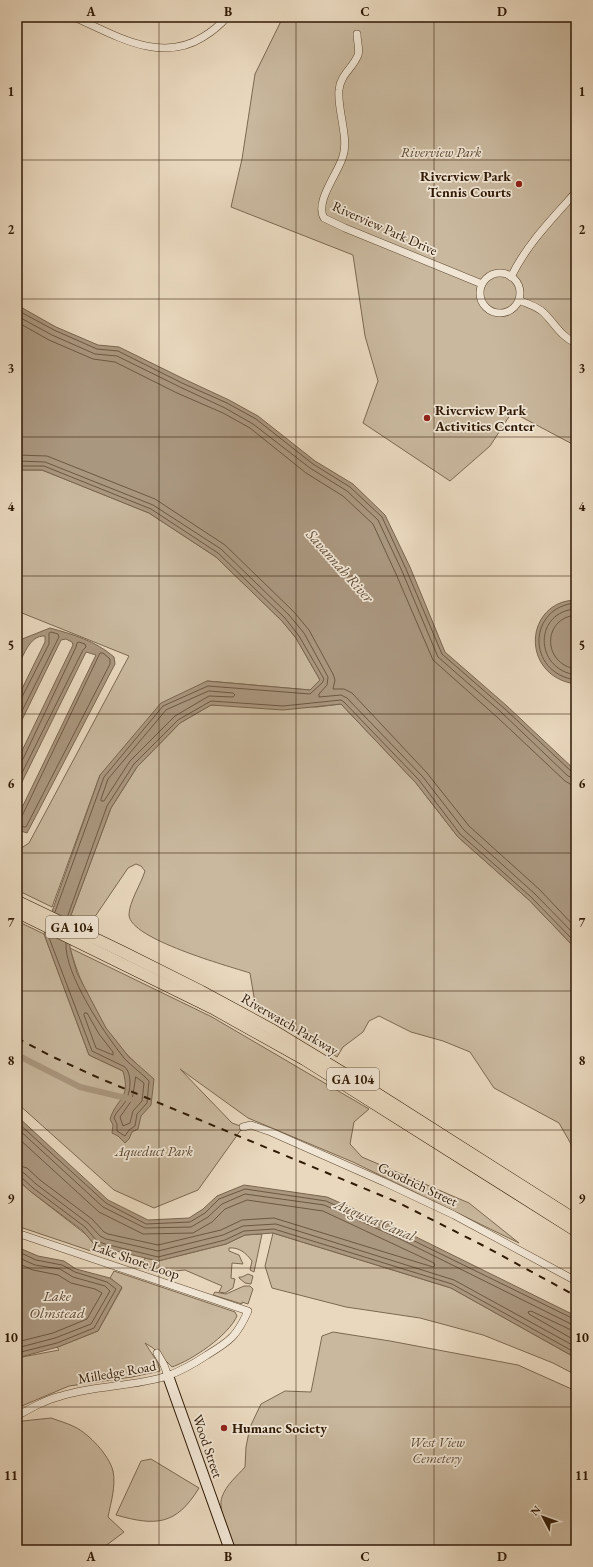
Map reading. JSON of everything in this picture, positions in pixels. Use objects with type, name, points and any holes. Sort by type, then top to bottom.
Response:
[{"type":"main road","name":"Riverwatch Parkway","points":[[19,908],[122,952],[207,994],[309,1051],[576,1220]]},
{"type":"main road","name":"Riverwatch Parkway","points":[[19,908],[125,966],[212,1008],[305,1060],[576,1231]]},
{"type":"street","points":[[74,17],[129,40],[158,48],[177,47],[192,43],[214,30],[227,17]]},
{"type":"street","name":"Riverview Park Drive","points":[[357,34],[359,54],[343,76],[339,90],[344,156],[321,206],[322,215],[324,218],[345,228],[482,284]]},
{"type":"street","points":[[511,276],[526,251],[575,193]]},
{"type":"street","points":[[498,273],[511,276],[519,287],[520,294],[516,306],[505,313],[492,312],[482,303],[480,290],[482,284],[492,275],[498,273]]},
{"type":"street","points":[[519,300],[540,310],[560,333],[576,343]]},
{"type":"street","name":"Goodrich Street","points":[[243,1127],[251,1125],[271,1132],[454,1214],[576,1281]]},
{"type":"street","name":"Lake Shore Loop","points":[[17,1233],[248,1311]]},
{"type":"street","name":"Milledge Road","points":[[17,1416],[46,1401],[62,1395],[168,1376],[194,1363],[224,1344],[241,1328],[248,1311]]},
{"type":"street","name":"Wood Street","points":[[157,1353],[164,1365],[230,1550]]},
{"type":"green space","name":"Riverview Park","points":[[283,17],[576,17],[576,446],[512,412],[490,446],[450,481],[363,423],[378,381],[365,336],[353,255],[231,207],[242,159],[255,74]]},
{"type":"green space","points":[[17,470],[42,470],[149,513],[216,557],[282,621],[296,638],[320,680],[310,690],[207,681],[100,775],[52,907],[17,890],[17,851],[29,843],[129,656],[17,611]]},
{"type":"green space","points":[[341,704],[416,783],[458,837],[529,900],[576,949],[576,1173],[571,1144],[559,1123],[494,1088],[470,1052],[443,1041],[411,1032],[379,1016],[369,1021],[363,1032],[343,1047],[337,1057],[255,1003],[250,973],[202,958],[162,942],[145,933],[134,924],[129,915],[131,904],[145,871],[141,866],[136,864],[128,868],[90,924],[71,915],[111,808],[137,767],[180,723],[211,705],[317,707]]},
{"type":"green space","name":"Aqueduct Park","points":[[17,921],[44,934],[89,1055],[123,1071],[136,1063],[124,1052],[95,1010],[80,979],[70,948],[212,1017],[369,1109],[354,1122],[350,1144],[362,1157],[469,1203],[519,1243],[353,1162],[248,1118],[180,1069],[232,1123],[243,1127],[198,1190],[154,1208],[114,1190],[17,1103]]},
{"type":"green space","points":[[17,1179],[30,1191],[88,1236],[94,1244],[91,1251],[17,1226]]},
{"type":"green space","points":[[273,1233],[451,1288],[576,1358],[576,1375],[553,1363],[483,1335],[420,1318],[346,1307],[272,1288],[265,1266]]},
{"type":"green space","points":[[262,1234],[254,1272],[250,1270],[252,1261],[247,1255],[242,1251],[229,1248],[229,1251],[239,1255],[243,1264],[232,1263],[231,1278],[235,1279],[233,1288],[225,1293],[219,1292],[222,1286],[185,1270],[156,1273],[141,1267],[145,1258],[158,1261],[226,1244],[245,1235]]},
{"type":"green space","points":[[114,1271],[235,1312],[237,1316],[232,1324],[218,1339],[199,1353],[180,1364],[172,1367],[153,1348],[145,1343],[158,1363],[160,1371],[132,1377],[69,1386],[17,1408],[17,1358],[59,1350],[57,1347],[98,1331],[122,1288],[110,1278]]},
{"type":"green space","points":[[248,1274],[253,1276],[251,1284],[245,1283],[239,1278]]},
{"type":"green space","points":[[244,1286],[250,1286],[253,1289],[248,1304],[242,1302],[242,1304],[213,1295],[215,1292],[226,1294]]},
{"type":"green space","name":"West View Cemetery","points":[[333,1332],[518,1365],[576,1391],[576,1550],[236,1550],[225,1524],[221,1509],[221,1502],[226,1489],[245,1467],[246,1447],[250,1427],[261,1404],[285,1391],[311,1392],[322,1336]]},
{"type":"green space","points":[[51,1418],[80,1430],[98,1446],[111,1465],[114,1482],[108,1517],[124,1532],[100,1550],[17,1550],[17,1427],[23,1421]]},
{"type":"green space","points":[[151,1459],[199,1488],[182,1510],[164,1520],[142,1521],[116,1515],[141,1461]]},
{"type":"water","name":"Savannah River","points":[[17,305],[56,327],[98,345],[119,347],[229,400],[258,416],[315,461],[353,484],[385,515],[410,567],[445,652],[507,706],[576,771],[576,949],[529,900],[458,837],[416,783],[341,704],[283,710],[211,705],[180,723],[137,767],[111,808],[71,915],[70,948],[77,973],[106,1028],[129,1057],[154,1079],[151,1105],[141,1116],[138,1129],[132,1132],[129,1139],[125,1143],[118,1136],[112,1133],[113,1125],[110,1119],[116,1106],[122,1098],[125,1088],[123,1071],[89,1055],[44,934],[100,775],[161,703],[207,681],[310,690],[320,680],[296,638],[282,621],[216,557],[149,513],[42,470],[17,470]]},
{"type":"water","points":[[576,600],[575,684],[557,678],[544,667],[537,654],[535,639],[539,625],[546,612],[559,604]]},
{"type":"water","points":[[50,628],[92,642],[114,657],[115,664],[27,833],[21,831],[17,827],[17,818],[96,655],[86,652],[17,792],[17,761],[73,645],[72,642],[66,639],[61,640],[17,730],[17,699],[45,642],[45,636],[35,639],[31,643],[24,653],[17,669],[17,641]]},
{"type":"water","name":"Augusta Canal","points":[[17,1116],[108,1200],[148,1220],[189,1218],[203,1209],[217,1196],[244,1185],[327,1197],[402,1230],[576,1316],[576,1358],[451,1288],[273,1233],[245,1235],[226,1244],[158,1261],[103,1248],[94,1244],[82,1230],[30,1191],[17,1179]]},
{"type":"water","name":"Lake Olmstead","points":[[17,1247],[38,1256],[64,1261],[76,1269],[110,1278],[122,1287],[98,1331],[58,1347],[17,1358]]},
{"type":"waterway","points":[[17,1055],[80,1087],[130,1099]]},
{"type":"railway","points":[[17,1038],[51,1056],[99,1078],[397,1202],[486,1247],[576,1296]]},
{"type":"place","name":"Riverview Park Tennis Courts","points":[[519,184]]},
{"type":"place","name":"Riverview Park Activities Center","points":[[427,418]]},
{"type":"place","name":"Humane Society","points":[[224,1428]]}]
